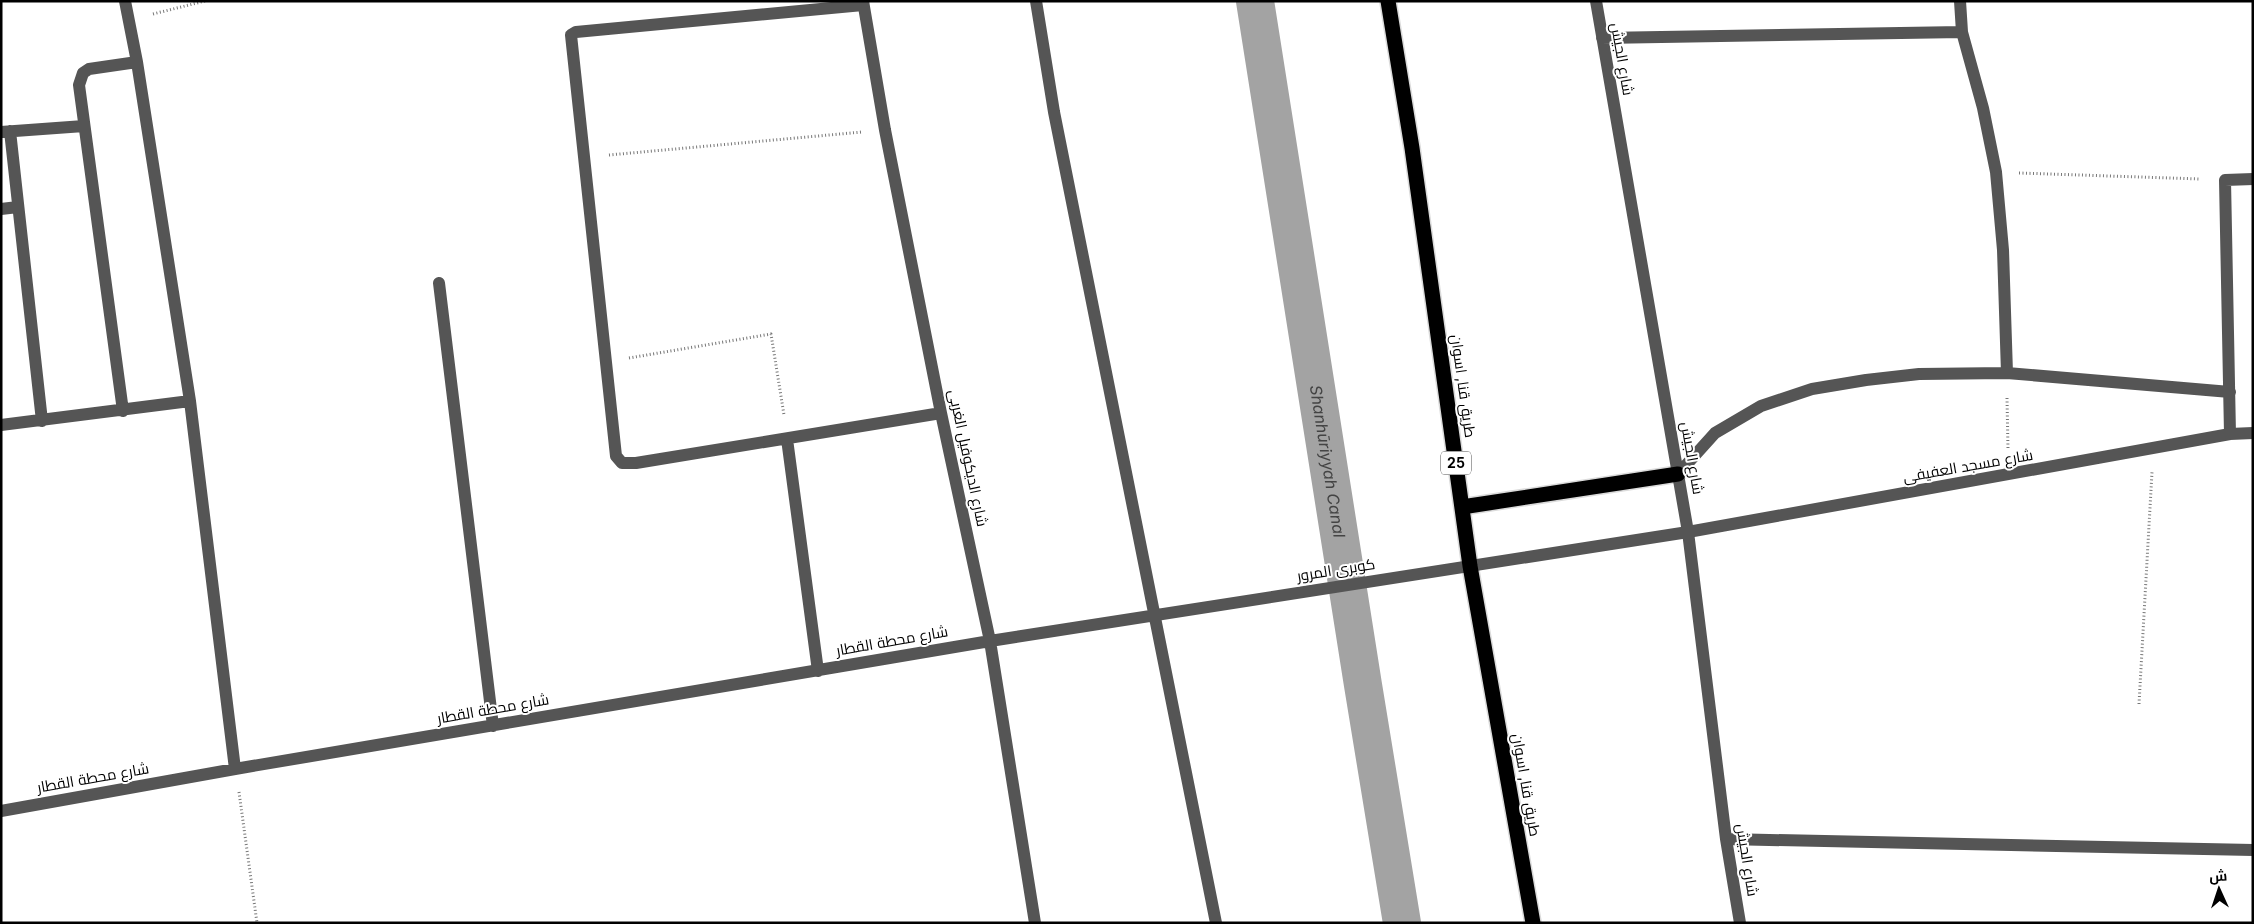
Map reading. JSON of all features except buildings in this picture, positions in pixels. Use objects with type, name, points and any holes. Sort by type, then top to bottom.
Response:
[{"type":"highway","name":"طريق قنا, اسوان","points":[[1388,1],[1412,148],[1470,566],[1533,923]]},
{"type":"highway","points":[[1462,507],[1678,474]]},
{"type":"street","points":[[125,1],[137,62],[190,401],[235,769]]},
{"type":"street","points":[[1036,1],[1054,112],[1216,923]]},
{"type":"street","name":"شارع الجيش","points":[[1596,1],[1688,532],[1726,839],[1740,923]]},
{"type":"street","points":[[1960,1],[1962,32],[1983,108],[1996,172],[2003,250],[2007,373]]},
{"type":"street","points":[[863,3],[576,32],[571,37],[616,456],[622,463],[636,463],[941,414]]},
{"type":"street","name":"شارع الديكوفيل الغربى","points":[[863,3],[885,130],[941,414],[990,641],[1035,923]]},
{"type":"street","points":[[1602,38],[1962,32]]},
{"type":"street","points":[[123,411],[78,85],[83,73],[89,69],[137,62]]},
{"type":"street","points":[[42,421],[18,207],[5,132],[84,126]]},
{"type":"street","points":[[2230,434],[2225,180],[2253,179]]},
{"type":"street","points":[[1,209],[18,207]]},
{"type":"street","points":[[439,283],[494,726]]},
{"type":"street","points":[[1678,474],[1715,433],[1761,406],[1812,390],[1919,374],[2007,373],[2230,392]]},
{"type":"street","points":[[1,425],[190,401]]},
{"type":"street","name":"شارع مسجد العفيفى","points":[[1688,532],[2230,434],[2253,433]]},
{"type":"street","points":[[787,439],[818,671]]},
{"type":"street","name":"كوبرى المرور","points":[[990,641],[1688,532]]},
{"type":"street","name":"شارع محطة القطار","points":[[1,811],[235,769],[990,641]]},
{"type":"street","points":[[1726,839],[2253,850]]},
{"type":"path","points":[[128,20],[205,1]]},
{"type":"path","points":[[584,157],[885,130]]},
{"type":"path","points":[[1996,172],[2225,180]]},
{"type":"path","points":[[606,362],[771,334],[787,439]]},
{"type":"path","points":[[2007,373],[2009,475]]},
{"type":"path","points":[[2139,704],[2153,449]]},
{"type":"path","points":[[235,769],[258,923]]},
{"type":"waterway","name":"Shanhūriyyah Canal","points":[[1255,1],[1402,923]]}]
